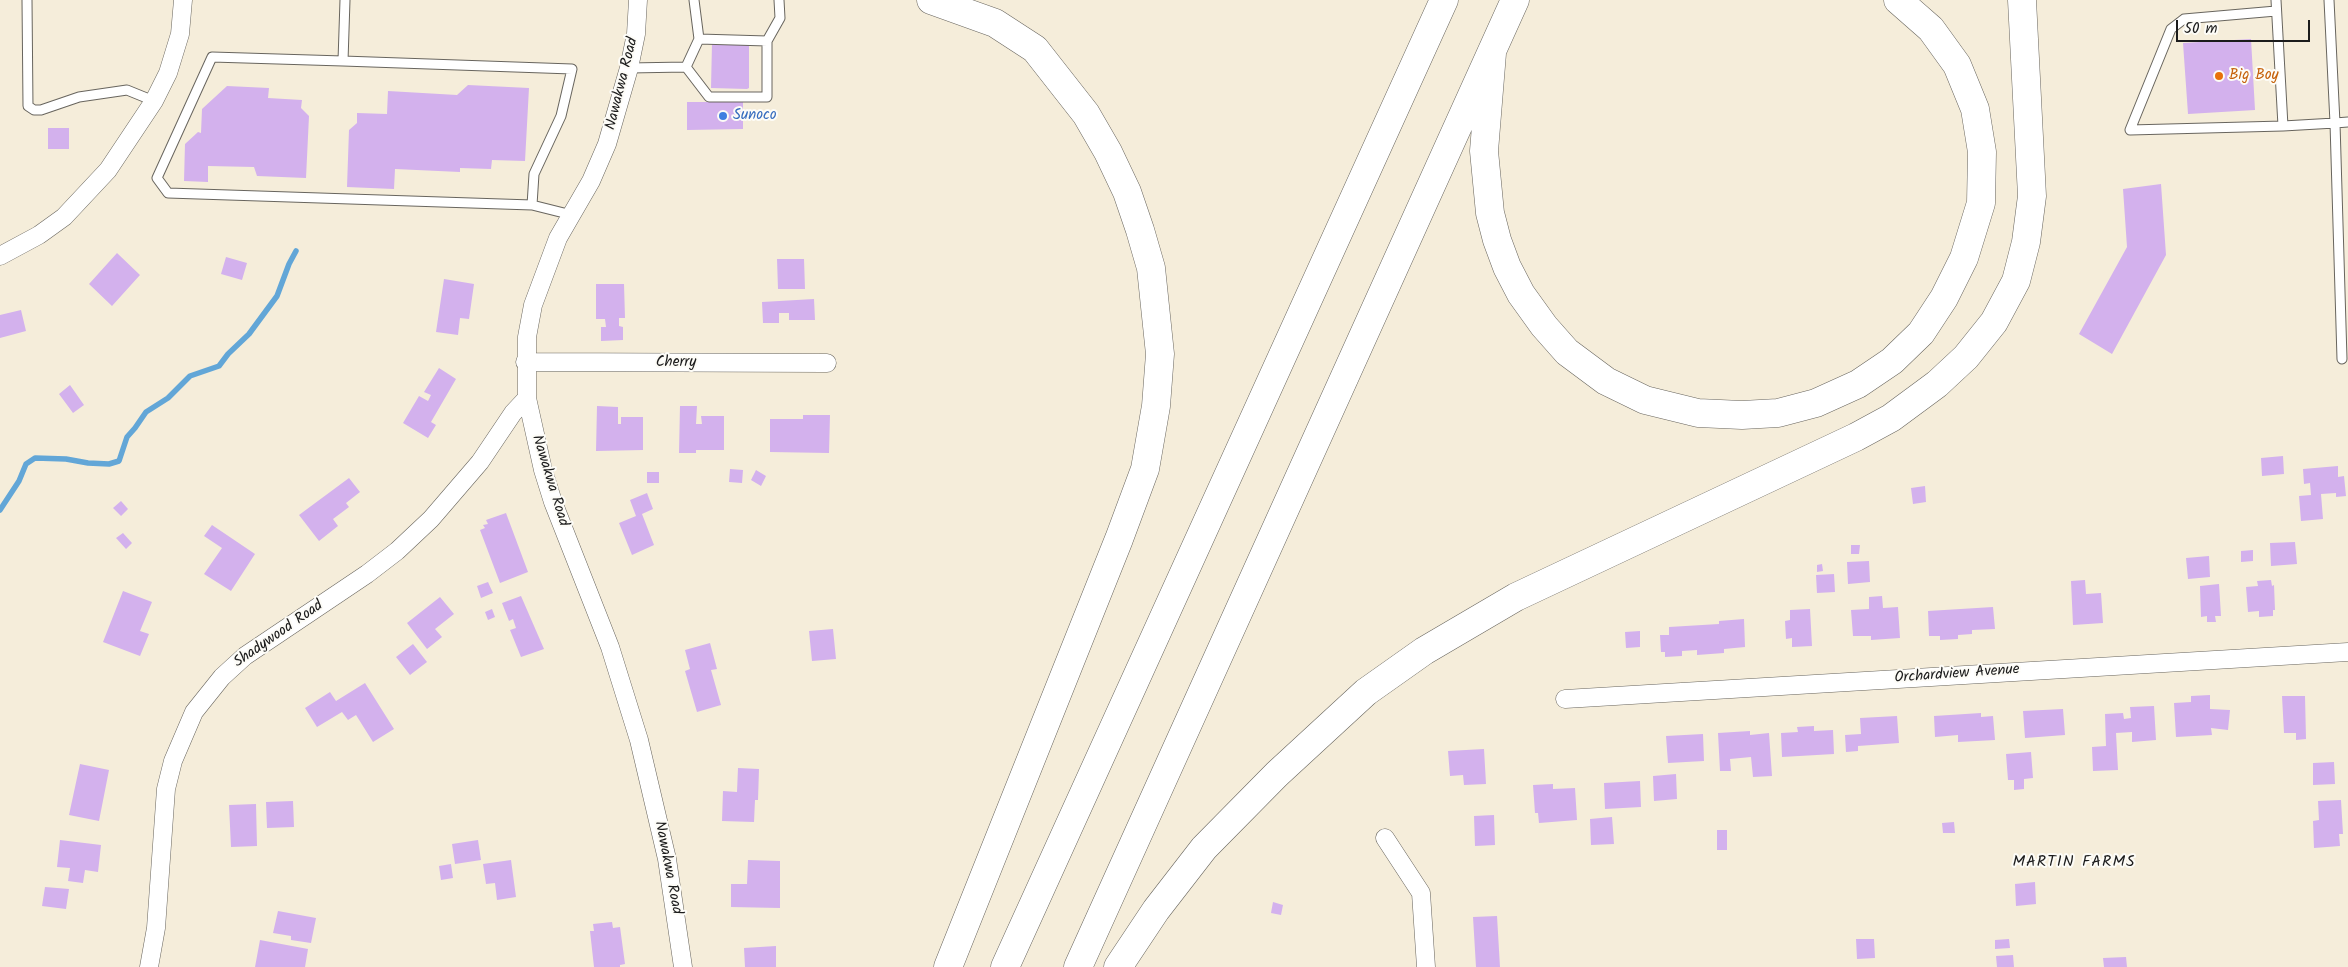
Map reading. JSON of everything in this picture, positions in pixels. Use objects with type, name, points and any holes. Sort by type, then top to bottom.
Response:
[{"type":"highway","points":[[931,0],[995,23],[1035,49],[1086,114],[1108,152],[1127,192],[1140,230],[1151,268],[1160,354],[1156,406],[1145,469],[1119,539],[948,967]]},
{"type":"highway","points":[[1005,967],[1444,0]]},
{"type":"highway","points":[[1078,967],[1515,0]]},
{"type":"highway","points":[[1492,53],[1484,150],[1490,213],[1507,267],[1521,294],[1544,326],[1567,352],[1606,381],[1646,400],[1698,413],[1742,415],[1778,413],[1816,403],[1858,384],[1892,361],[1921,332],[1944,298],[1964,258],[1981,203],[1982,152],[1976,109],[1957,65],[1931,30],[1898,0]]},
{"type":"highway","points":[[1118,967],[1156,910],[1204,848],[1277,774],[1366,692],[1395,671],[1424,651],[1516,597],[1856,437],[1891,418],[1937,384],[1966,356],[1994,322],[2011,289],[2026,242],[2032,196],[2022,0]]},
{"type":"street","points":[[0,256],[39,235],[64,217],[86,196],[108,170],[154,102],[176,51],[182,24],[184,0]]},
{"type":"street","name":"Nawakwa Road","points":[[638,0],[636,34],[629,68],[607,144],[591,181],[558,238],[540,280],[531,313],[525,362],[527,398],[543,470],[553,502],[610,647],[639,740],[667,859],[683,967]]},
{"type":"street","name":"Cherry","points":[[525,362],[827,363]]},
{"type":"street","name":"Shadywood Road","points":[[149,967],[156,928],[166,789],[173,761],[194,712],[222,676],[245,656],[367,574],[404,545],[458,490],[480,462],[513,413],[527,398]]},
{"type":"street","name":"Orchardview Avenue","points":[[1565,699],[2348,652]]},
{"type":"street","points":[[1385,838],[1422,893],[1426,967]]},
{"type":"lane","points":[[27,0],[28,106],[34,110],[41,110],[79,97],[127,90],[154,102]]},
{"type":"lane","points":[[343,61],[345,0]]},
{"type":"lane","points":[[686,67],[700,39],[694,0]]},
{"type":"lane","points":[[686,67],[709,97],[767,97],[767,41],[780,18],[779,0]]},
{"type":"lane","points":[[2276,0],[2282,126]]},
{"type":"lane","points":[[2329,0],[2335,123],[2342,359]]},
{"type":"lane","points":[[2276,11],[2184,19],[2171,29],[2130,130],[2282,126],[2348,122]]},
{"type":"lane","points":[[700,39],[767,41]]},
{"type":"lane","points":[[532,205],[534,174],[562,116],[572,70],[212,57],[157,178],[168,193],[532,205],[572,215]]},
{"type":"lane","points":[[629,68],[686,67]]},
{"type":"building","name":"Big Boy","points":[[2251,39],[2255,110],[2188,114],[2183,43]]},
{"type":"building","points":[[712,43],[749,44],[749,88],[711,88]]},
{"type":"building","points":[[468,85],[529,88],[525,161],[492,160],[491,169],[460,168],[460,172],[395,169],[394,189],[347,187],[349,130],[357,123],[357,113],[387,114],[388,91],[457,95]]},
{"type":"building","points":[[227,86],[269,88],[268,98],[302,100],[301,108],[309,116],[306,178],[257,176],[254,167],[208,166],[208,182],[184,181],[185,144],[198,132],[201,133],[202,109]]},
{"type":"building","points":[[687,102],[743,102],[743,129],[687,130]]},
{"type":"building","points":[[48,128],[69,128],[69,149],[48,149]]},
{"type":"building","points":[[2161,184],[2166,255],[2112,354],[2079,334],[2127,247],[2123,189]]},
{"type":"building","points":[[117,253],[140,275],[112,306],[89,284]]},
{"type":"building","points":[[226,257],[247,263],[242,280],[221,274]]},
{"type":"building","points":[[777,259],[804,259],[805,289],[778,289]]},
{"type":"building","points":[[444,279],[474,284],[469,319],[460,318],[458,335],[436,332]]},
{"type":"building","points":[[596,284],[624,284],[625,318],[619,318],[619,326],[623,327],[623,340],[601,341],[601,327],[606,327],[605,319],[596,319]]},
{"type":"building","points":[[814,299],[815,320],[789,320],[789,313],[779,313],[779,323],[763,323],[762,302]]},
{"type":"building","points":[[21,310],[26,331],[0,338],[0,315]]},
{"type":"building","points":[[439,368],[456,379],[431,422],[436,425],[428,438],[403,423],[419,396],[428,401],[431,395],[424,392]]},
{"type":"building","points":[[70,385],[84,405],[73,413],[59,394]]},
{"type":"building","points":[[597,406],[618,407],[618,424],[621,424],[621,417],[643,417],[643,450],[596,451]]},
{"type":"building","points":[[680,406],[697,406],[696,424],[702,424],[701,416],[724,416],[724,450],[696,450],[696,453],[679,453]]},
{"type":"building","points":[[803,415],[830,415],[829,453],[770,452],[770,419],[803,419]]},
{"type":"building","points":[[2283,456],[2284,474],[2262,476],[2261,458]]},
{"type":"building","points":[[2338,466],[2338,477],[2344,476],[2346,496],[2336,497],[2336,493],[2321,494],[2323,519],[2301,521],[2299,496],[2311,495],[2310,483],[2304,484],[2303,469]]},
{"type":"building","points":[[730,469],[743,470],[742,483],[729,482]]},
{"type":"building","points":[[756,470],[766,476],[761,486],[751,480]]},
{"type":"building","points":[[647,472],[659,472],[659,483],[647,483]]},
{"type":"building","points":[[349,478],[360,492],[346,503],[349,507],[333,519],[338,526],[319,541],[299,515]]},
{"type":"building","points":[[1925,486],[1926,502],[1913,504],[1911,488]]},
{"type":"building","points":[[647,493],[653,509],[642,514],[654,545],[632,555],[619,523],[636,516],[630,500]]},
{"type":"building","points":[[121,501],[128,509],[121,516],[113,508]]},
{"type":"building","points":[[506,513],[528,572],[500,583],[480,530],[485,528],[483,525],[488,524],[486,520]]},
{"type":"building","points":[[212,525],[255,554],[231,591],[204,574],[222,548],[204,536]]},
{"type":"building","points":[[123,533],[132,543],[126,549],[116,538]]},
{"type":"building","points":[[2295,542],[2297,564],[2271,566],[2270,543]]},
{"type":"building","points":[[1851,545],[1860,545],[1859,554],[1851,554]]},
{"type":"building","points":[[2253,550],[2253,561],[2241,562],[2241,551]]},
{"type":"building","points":[[2209,556],[2210,577],[2188,579],[2186,558]]},
{"type":"building","points":[[1869,561],[1870,582],[1848,584],[1847,562]]},
{"type":"building","points":[[1822,564],[1823,571],[1817,572],[1817,565]]},
{"type":"building","points":[[1834,574],[1835,592],[1817,593],[1816,575]]},
{"type":"building","points":[[2085,580],[2086,594],[2101,593],[2103,623],[2073,625],[2071,581]]},
{"type":"building","points":[[2271,580],[2272,586],[2274,585],[2275,610],[2273,610],[2273,616],[2259,617],[2259,611],[2248,612],[2246,587],[2258,586],[2257,581]]},
{"type":"building","points":[[488,582],[493,593],[481,598],[477,586]]},
{"type":"building","points":[[2219,584],[2221,616],[2215,616],[2216,622],[2207,622],[2207,616],[2201,617],[2200,586]]},
{"type":"building","points":[[123,591],[152,602],[140,631],[149,634],[140,656],[103,642]]},
{"type":"building","points":[[521,596],[544,649],[521,657],[510,630],[516,628],[513,619],[509,621],[502,603]]},
{"type":"building","points":[[1882,596],[1883,608],[1898,607],[1900,638],[1871,640],[1871,636],[1853,636],[1851,610],[1869,609],[1869,597]]},
{"type":"building","points":[[440,597],[454,614],[435,629],[442,637],[427,649],[407,623]]},
{"type":"building","points":[[1993,607],[1995,629],[1972,630],[1972,634],[1958,635],[1958,639],[1940,640],[1940,636],[1929,636],[1928,611]]},
{"type":"building","points":[[492,609],[495,617],[488,620],[485,612]]},
{"type":"building","points":[[1810,609],[1812,646],[1792,647],[1792,638],[1786,639],[1785,621],[1790,620],[1790,610]]},
{"type":"building","points":[[1744,619],[1745,647],[1724,649],[1724,653],[1697,655],[1697,650],[1682,651],[1682,656],[1665,657],[1665,652],[1661,652],[1660,635],[1669,635],[1669,627],[1719,624],[1719,621]]},
{"type":"building","points":[[833,629],[836,659],[812,661],[809,631]]},
{"type":"building","points":[[1640,631],[1640,647],[1626,648],[1625,632]]},
{"type":"building","points":[[710,643],[717,669],[711,670],[721,705],[697,712],[685,671],[690,669],[685,650]]},
{"type":"building","points":[[413,644],[427,662],[410,675],[396,657]]},
{"type":"building","points":[[365,683],[394,729],[373,742],[356,715],[348,720],[342,712],[317,727],[305,708],[330,692],[336,701]]},
{"type":"building","points":[[2210,695],[2210,709],[2230,710],[2228,730],[2211,728],[2212,735],[2176,737],[2174,703],[2191,702],[2191,696]]},
{"type":"building","points":[[2282,696],[2305,696],[2306,739],[2296,740],[2296,733],[2284,733]]},
{"type":"building","points":[[2154,706],[2156,740],[2132,742],[2132,732],[2116,733],[2118,770],[2093,771],[2092,747],[2106,746],[2105,714],[2123,713],[2124,719],[2131,718],[2130,707]]},
{"type":"building","points":[[2063,709],[2065,735],[2025,738],[2023,711]]},
{"type":"building","points":[[1981,713],[1981,717],[1993,716],[1995,740],[1958,742],[1958,735],[1935,737],[1934,716]]},
{"type":"building","points":[[1897,716],[1899,743],[1858,746],[1858,751],[1846,752],[1845,735],[1861,734],[1860,718]]},
{"type":"building","points":[[1814,726],[1814,731],[1833,730],[1834,754],[1782,757],[1781,733],[1798,732],[1797,727]]},
{"type":"building","points":[[1750,731],[1750,735],[1769,733],[1772,776],[1753,777],[1751,757],[1730,759],[1731,771],[1720,771],[1718,733]]},
{"type":"building","points":[[1703,734],[1704,761],[1668,763],[1666,736]]},
{"type":"building","points":[[1484,749],[1486,784],[1464,785],[1463,775],[1450,776],[1448,751]]},
{"type":"building","points":[[2031,752],[2033,778],[2024,779],[2024,789],[2014,790],[2014,780],[2008,780],[2006,754]]},
{"type":"building","points":[[2334,762],[2335,784],[2313,785],[2313,763]]},
{"type":"building","points":[[80,764],[109,770],[99,821],[69,815]]},
{"type":"building","points":[[738,768],[759,769],[758,800],[755,800],[754,822],[722,821],[723,791],[737,792]]},
{"type":"building","points":[[1676,774],[1677,799],[1654,801],[1653,776]]},
{"type":"building","points":[[1640,781],[1641,807],[1605,809],[1604,783]]},
{"type":"building","points":[[1553,784],[1553,789],[1575,788],[1577,820],[1539,823],[1538,813],[1535,813],[1533,785]]},
{"type":"building","points":[[2341,800],[2343,834],[2339,834],[2340,846],[2314,848],[2313,821],[2319,820],[2318,801]]},
{"type":"building","points":[[293,801],[294,827],[267,828],[266,802]]},
{"type":"building","points":[[256,804],[257,846],[231,847],[229,805]]},
{"type":"building","points":[[1494,815],[1495,845],[1475,846],[1474,816]]},
{"type":"building","points":[[1612,817],[1614,844],[1591,845],[1590,819]]},
{"type":"building","points":[[1954,822],[1955,833],[1943,833],[1942,823]]},
{"type":"building","points":[[1717,830],[1727,830],[1727,850],[1717,850]]},
{"type":"building","points":[[60,840],[101,845],[98,872],[85,870],[83,883],[68,881],[70,868],[57,867]]},
{"type":"building","points":[[478,840],[481,860],[455,864],[452,844]]},
{"type":"building","points":[[511,860],[516,897],[497,900],[495,883],[486,884],[483,864]]},
{"type":"building","points":[[748,860],[780,861],[780,908],[731,907],[731,884],[747,884]]},
{"type":"building","points":[[451,864],[453,878],[441,880],[439,866]]},
{"type":"building","points":[[2035,882],[2036,904],[2016,906],[2015,884]]},
{"type":"building","points":[[45,887],[69,889],[66,909],[42,906]]},
{"type":"building","points":[[1273,902],[1283,905],[1281,915],[1271,913]]},
{"type":"building","points":[[278,911],[316,918],[311,943],[291,940],[291,936],[273,933]]},
{"type":"building","points":[[1497,916],[1500,967],[1476,967],[1473,917]]},
{"type":"building","points":[[612,922],[613,928],[620,927],[625,964],[620,965],[620,967],[594,967],[590,931],[594,931],[593,924]]},
{"type":"building","points":[[1856,939],[1874,939],[1875,958],[1857,959]]},
{"type":"building","points":[[2009,939],[2010,948],[1995,949],[1995,940]]},
{"type":"building","points":[[260,940],[308,949],[305,967],[255,967]]},
{"type":"building","points":[[776,946],[776,967],[745,967],[744,948]]},
{"type":"building","points":[[2013,955],[2014,967],[1997,967],[1996,956]]},
{"type":"building","points":[[2126,957],[2127,967],[2104,967],[2103,958]]},
{"type":"waterway","points":[[0,510],[19,481],[26,464],[35,458],[66,459],[109,464],[119,461],[127,437],[146,412],[168,398],[190,376],[219,366],[228,354],[249,334],[277,296],[296,251]]},
{"type":"place","name":"Big Boy","points":[[2219,76]]},
{"type":"place","name":"Sunoco","points":[[723,116]]},
{"type":"district","name":"MARTIN FARMS","points":[[2074,863]]}]
